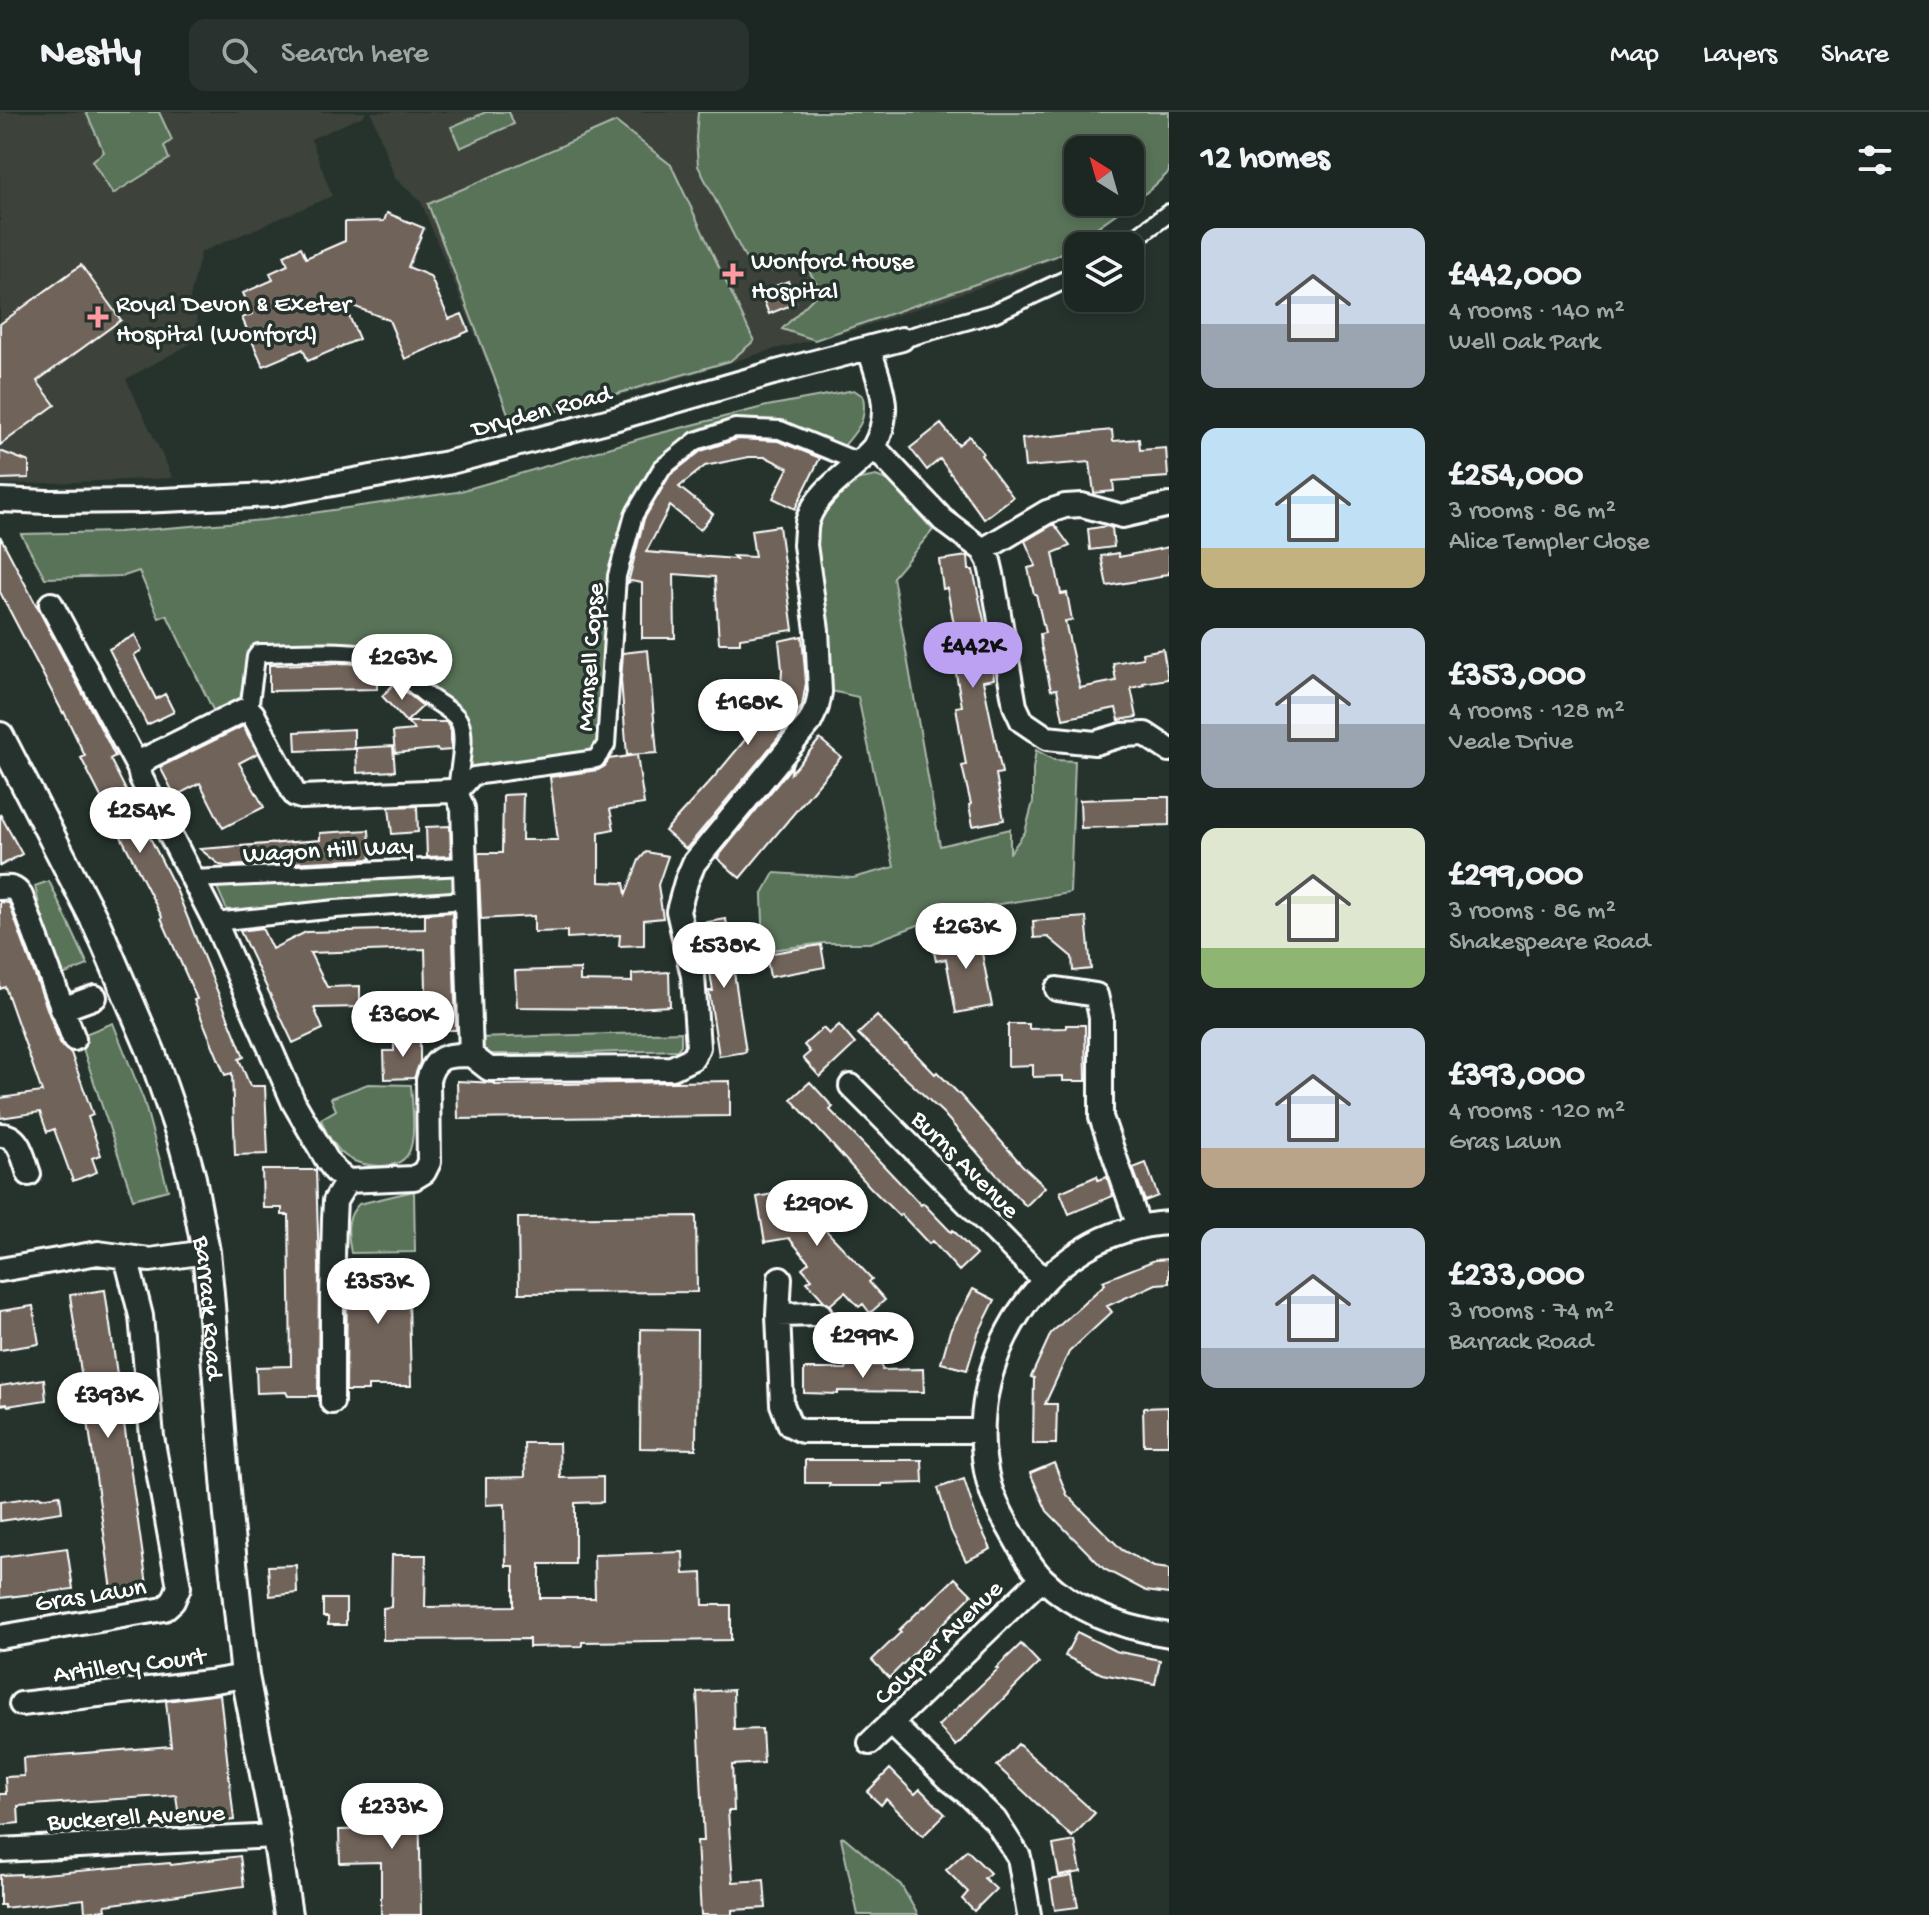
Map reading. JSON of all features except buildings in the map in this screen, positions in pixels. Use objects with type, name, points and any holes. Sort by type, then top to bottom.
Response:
[{"type":"street","points":[[1143,232],[1169,213]]},
{"type":"street","name":"Dryden Road","points":[[0,500],[141,501],[273,495],[447,463],[994,313],[1064,280]]},
{"type":"street","points":[[249,710],[259,653],[368,654],[381,659],[458,719],[462,731],[462,752],[457,774],[457,795],[463,808],[471,1055],[479,1063],[489,1069],[672,1068],[693,1058],[698,1047],[698,1026],[693,976],[678,911],[694,863],[810,722],[817,707],[819,662],[805,545],[806,527],[809,515],[829,488],[866,455],[882,433],[886,413],[884,398],[869,348]]},
{"type":"street","name":"Mansell Copse","points":[[457,795],[474,776],[596,759],[606,745],[617,576],[634,515],[662,468],[696,441],[735,428],[780,430],[866,455]]},
{"type":"street","points":[[866,455],[983,550],[992,574],[1015,706],[1022,721],[1047,738],[1095,743],[1122,735],[1145,734],[1169,750]]},
{"type":"street","points":[[983,550],[1047,512],[1065,506],[1082,505],[1122,516],[1169,505]]},
{"type":"street","points":[[51,604],[139,769],[215,922],[294,1103],[335,1171],[347,1181],[414,1178],[424,1172],[429,1162],[430,1071],[435,1063],[448,1056],[471,1055]]},
{"type":"street","points":[[249,710],[295,795],[443,791],[457,795]]},
{"type":"street","points":[[139,769],[147,758],[249,710]]},
{"type":"street","name":"Barrack Road","points":[[0,736],[97,925],[151,1051],[192,1178],[206,1252],[245,1676],[288,1915]]},
{"type":"street","name":"Wagon Hill Way","points":[[193,879],[465,866]]},
{"type":"street","points":[[0,888],[16,889],[21,896],[74,1039]]},
{"type":"street","points":[[215,922],[336,909],[467,900]]},
{"type":"street","points":[[1057,989],[1096,995],[1101,1017],[1101,1117],[1139,1227]]},
{"type":"street","points":[[62,1009],[95,997]]},
{"type":"street","name":"Burns Avenue","points":[[851,1086],[1044,1280]]},
{"type":"street","points":[[0,1135],[16,1139],[29,1174]]},
{"type":"street","points":[[332,1402],[335,1201],[347,1181]]},
{"type":"street","points":[[1169,1223],[1139,1227],[1106,1238],[1080,1251],[1044,1280],[1019,1312],[996,1360],[989,1384],[983,1431],[985,1459],[995,1501],[1021,1550],[1042,1578],[1086,1609],[1116,1623],[1169,1635]]},
{"type":"street","points":[[0,1270],[98,1253],[150,1260],[206,1252]]},
{"type":"street","name":"Gras Lawn","points":[[0,1637],[164,1609],[173,1601],[179,1587],[152,1437],[141,1316],[126,1257]]},
{"type":"street","points":[[780,1278],[778,1315],[782,1404],[790,1425],[802,1431],[983,1431]]},
{"type":"street","points":[[778,1315],[820,1314]]},
{"type":"street","name":"Cowper Avenue","points":[[870,1743],[1042,1578]]},
{"type":"street","name":"Artillery Court","points":[[21,1704],[245,1676]]},
{"type":"street","points":[[892,1724],[995,1820],[1019,1857],[1029,1915]]},
{"type":"street","name":"Buckerell Avenue","points":[[0,1850],[276,1836]]},
{"type":"shaded area","name":"Royal Devon & Exeter Hospital (Wonford)","points":[[0,112],[366,112],[311,139],[332,196],[201,252],[190,298],[203,337],[126,379],[173,478],[0,485]]},
{"type":"shaded area","name":"Wonford House Hospital","points":[[371,112],[1169,112],[1169,173],[1144,195],[1144,136],[1064,136],[1064,216],[1115,216],[1093,232],[1064,232],[1064,253],[1055,259],[850,331],[771,350],[512,425],[421,202],[395,178]]},
{"type":"green space","points":[[86,112],[159,112],[172,140],[164,146],[169,159],[113,194],[92,161],[104,152]]},
{"type":"green space","points":[[486,112],[509,112],[514,124],[460,148],[451,127]]},
{"type":"green space","points":[[698,112],[1169,112],[1169,172],[1144,194],[1144,136],[1064,136],[1064,216],[1113,216],[1090,232],[1064,232],[1064,250],[1056,256],[815,340],[782,329],[821,290],[806,267],[753,273],[698,166]]},
{"type":"green space","points":[[616,122],[671,165],[754,341],[730,361],[512,424],[428,204]]},
{"type":"green space","points":[[854,390],[863,396],[863,418],[843,447],[828,447],[781,428],[704,435],[635,507],[612,601],[596,753],[468,773],[464,721],[371,651],[252,649],[246,697],[213,710],[167,615],[159,618],[139,571],[124,576],[45,578],[21,534],[118,532],[264,520],[457,492],[653,435],[767,406]]},
{"type":"green space","points":[[876,476],[889,481],[933,530],[893,577],[940,846],[1010,829],[1010,853],[1025,832],[1033,802],[1036,750],[1054,760],[1075,761],[1070,893],[956,911],[870,943],[824,943],[764,951],[762,895],[774,873],[853,878],[894,867],[858,697],[831,691],[818,605],[813,531],[817,513],[845,482]]},
{"type":"green space","points":[[458,871],[458,903],[227,910],[215,883]]},
{"type":"green space","points":[[49,881],[88,965],[58,977],[36,916],[40,909],[35,886]]},
{"type":"green space","points":[[113,1023],[144,1101],[168,1190],[133,1199],[83,1049],[85,1034]]},
{"type":"green space","points":[[681,1032],[681,1045],[677,1050],[559,1054],[483,1054],[476,1038]]},
{"type":"green space","points":[[368,1084],[411,1085],[411,1147],[397,1163],[372,1165],[350,1159],[331,1140],[321,1119],[336,1110],[331,1098]]},
{"type":"green space","points":[[414,1191],[415,1252],[351,1253],[349,1221],[359,1204]]},
{"type":"green space","points":[[844,1837],[901,1885],[918,1915],[858,1915],[841,1838]]},
{"type":"place","name":"Wonford House Hospital","points":[[733,274]]},
{"type":"place","name":"Royal Devon & Exeter Hospital (Wonford)","points":[[98,317]]}]
